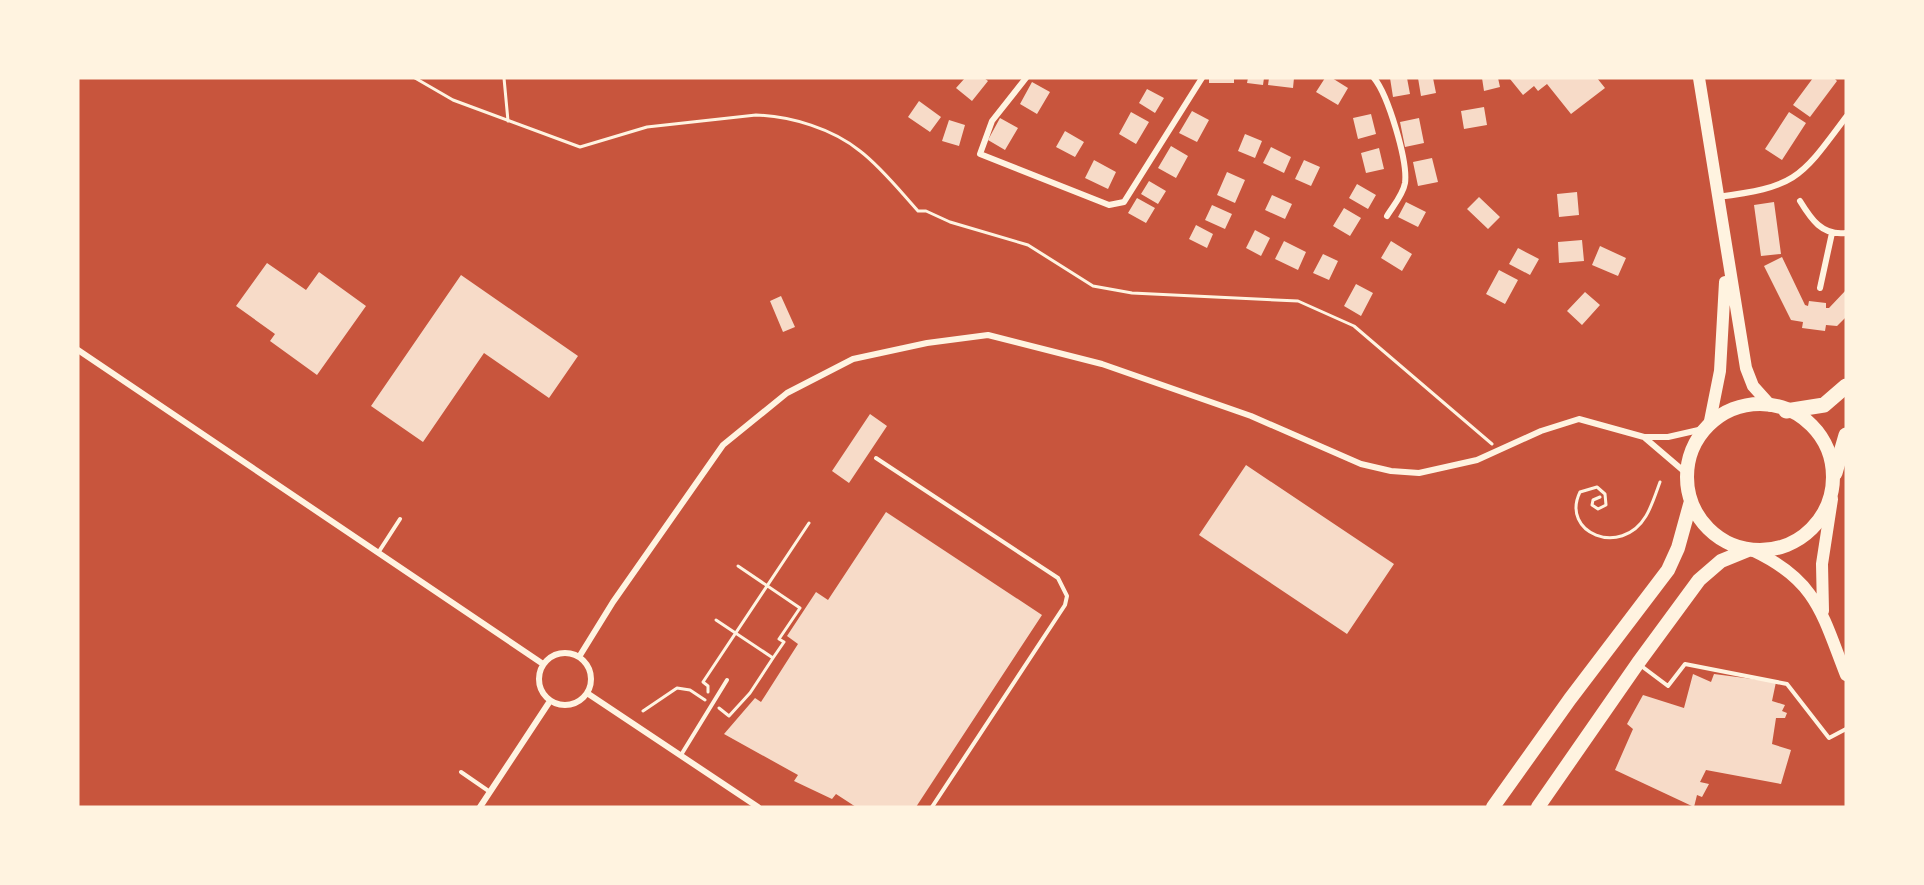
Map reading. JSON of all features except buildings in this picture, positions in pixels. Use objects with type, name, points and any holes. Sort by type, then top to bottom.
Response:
[{"type":"highway","points":[[1786,411],[1824,405],[1846,386]]},
{"type":"highway","points":[[1493,807],[1570,699],[1668,570],[1686,526],[1691,501],[1686,473],[1689,454],[1706,425],[1736,407],[1753,404],[1786,411],[1799,418],[1821,440],[1829,454],[1835,473]]},
{"type":"highway","points":[[1538,807],[1699,580],[1721,561],[1751,551],[1786,547],[1797,542],[1821,518],[1832,499],[1835,473],[1846,435]]},
{"type":"highway","points":[[1691,501],[1711,528],[1726,542],[1751,551]]},
{"type":"main road","points":[[1699,78],[1746,368],[1754,386],[1771,406]]},
{"type":"main road","points":[[1706,425],[1720,371],[1726,254]]},
{"type":"main road","points":[[1823,616],[1822,564],[1832,499]]},
{"type":"main road","points":[[1751,551],[1779,563],[1799,579],[1813,595],[1846,675]]},
{"type":"street","points":[[1026,78],[992,121],[980,154],[1109,205],[1124,202],[1202,78]]},
{"type":"street","points":[[1374,78],[1383,89],[1389,105],[1405,181],[1388,216]]},
{"type":"street","points":[[1717,196],[1769,188],[1800,175],[1846,117]]},
{"type":"street","points":[[1800,201],[1816,224],[1832,233],[1846,233]]},
{"type":"street","points":[[1820,288],[1832,233]]},
{"type":"street","points":[[579,657],[625,585],[723,446],[787,393],[854,359],[927,343],[988,335],[1102,363],[1251,416],[1360,464],[1391,471],[1419,472],[1477,460],[1541,431],[1579,419],[1644,437],[1668,437],[1706,425]]},
{"type":"street","points":[[78,350],[543,664]]},
{"type":"street","points":[[1644,437],[1686,473]]},
{"type":"street","points":[[564,653],[579,657],[590,673],[587,693],[574,704],[558,705],[550,701],[539,684],[543,664],[549,658],[564,653]]},
{"type":"street","points":[[587,693],[758,807]]},
{"type":"street","points":[[480,807],[550,701]]},
{"type":"lane","points":[[876,458],[1058,578],[1067,596],[1065,605],[932,807]]},
{"type":"lane","points":[[378,554],[400,519]]},
{"type":"lane","points":[[1638,663],[1668,686],[1685,664],[1786,684],[1828,738],[1846,729]]},
{"type":"lane","points":[[680,755],[728,680]]},
{"type":"lane","points":[[461,772],[490,792]]},
{"type":"path","points":[[416,78],[453,100],[580,147],[647,127],[756,115],[773,115],[818,128],[860,150],[918,211],[926,211],[950,222],[1028,245],[1093,286],[1131,293],[1298,301],[1354,326],[1486,437],[1498,451]]},
{"type":"path","points":[[504,78],[508,121]]},
{"type":"path","points":[[1600,497],[1593,500],[1592,505],[1598,509],[1606,505],[1605,494],[1597,487],[1580,492],[1576,501],[1578,516],[1594,536],[1605,540],[1620,539],[1645,518],[1660,482]]},
{"type":"path","points":[[705,699],[708,686],[703,682],[809,524]]},
{"type":"path","points":[[716,620],[773,658],[784,642],[779,639],[800,608],[738,566]]}]
